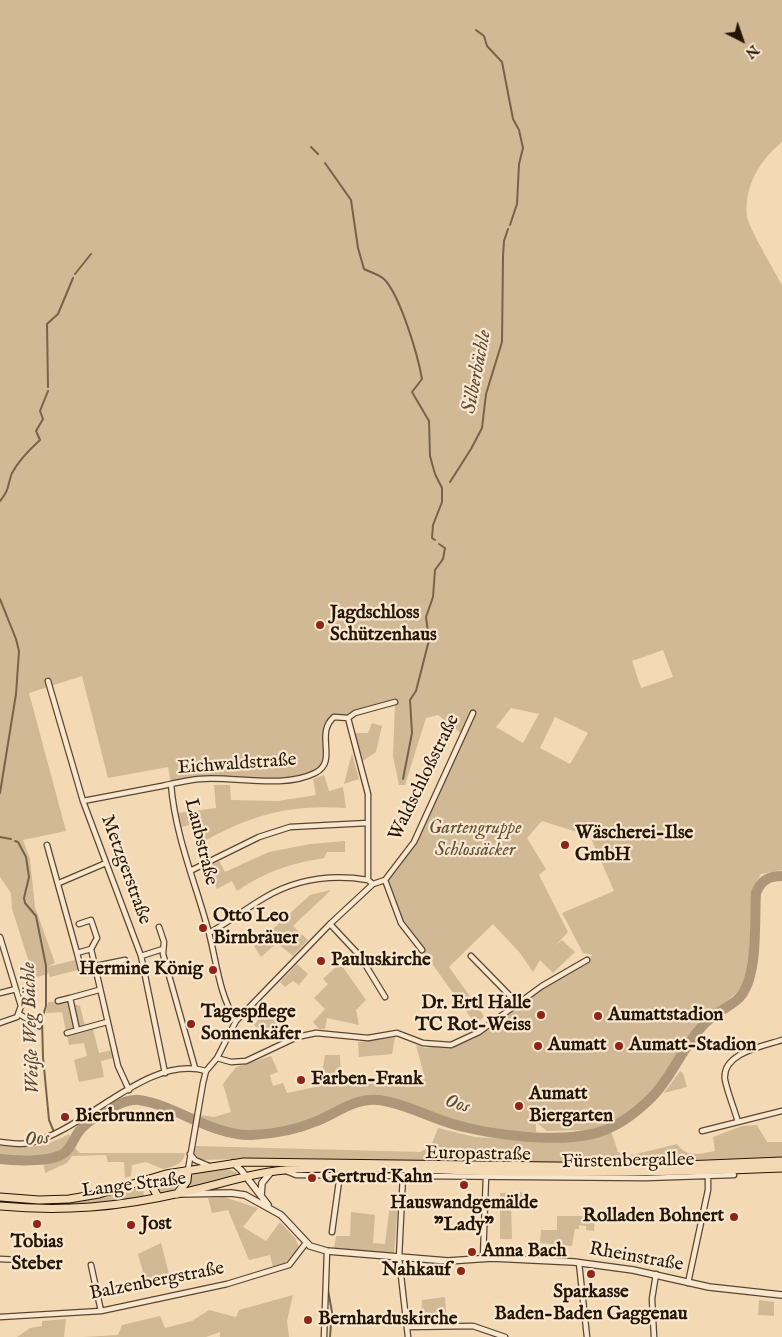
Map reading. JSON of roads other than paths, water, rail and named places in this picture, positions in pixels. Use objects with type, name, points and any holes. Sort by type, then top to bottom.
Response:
[{"type":"main road","name":"Europastraße","points":[[232,1163],[290,1161],[634,1167],[782,1161]]},
{"type":"main road","name":"Lange Straße","points":[[0,1197],[38,1200],[69,1199],[99,1194],[176,1172],[232,1163]]},
{"type":"main road","name":"Europastraße","points":[[177,1194],[247,1176],[284,1170],[344,1169],[575,1173],[782,1168]]},
{"type":"main road","points":[[177,1194],[184,1186],[188,1170]]},
{"type":"main road","points":[[176,1172],[183,1178],[184,1186]]},
{"type":"main road","points":[[158,1197],[152,1186],[160,1176]]},
{"type":"main road","name":"Lange Straße","points":[[0,1206],[79,1209],[177,1194]]},
{"type":"street","name":"Metzgerstraße","points":[[48,680],[83,800],[141,956],[165,1073]]},
{"type":"street","name":"Eichwaldstraße","points":[[83,800],[200,779],[274,781],[315,774],[327,759],[325,732],[328,723],[334,717],[348,718],[355,713],[395,702]]},
{"type":"street","name":"Waldschloßstraße","points":[[385,880],[414,842],[473,713]]},
{"type":"street","points":[[348,718],[368,794],[368,880]]},
{"type":"street","name":"Laubstraße","points":[[171,784],[173,810],[209,933],[226,1005],[236,1021]]},
{"type":"street","points":[[190,871],[259,837],[290,827],[368,823]]},
{"type":"street","points":[[47,845],[59,883],[81,969],[125,960]]},
{"type":"street","points":[[59,883],[106,863]]},
{"type":"street","points":[[209,933],[264,897],[298,882],[324,877],[368,880],[373,884]]},
{"type":"street","points":[[188,1170],[206,1071],[217,1058],[236,1021],[330,924],[373,884],[385,880],[401,922],[422,950]]},
{"type":"street","points":[[79,924],[91,920],[97,938],[91,949],[99,990],[118,1066],[129,1090]]},
{"type":"street","points":[[330,924],[360,956],[385,997]]},
{"type":"street","points":[[159,927],[164,942],[163,949],[195,1068]]},
{"type":"street","points":[[0,939],[21,1006],[19,1014],[14,1019],[0,1022]]},
{"type":"street","points":[[77,953],[91,949]]},
{"type":"street","points":[[141,956],[163,949]]},
{"type":"street","points":[[471,956],[517,1003]]},
{"type":"street","points":[[217,1058],[231,1062],[246,1061],[297,1037],[316,1033],[368,1038],[397,1033],[424,1043],[451,1045],[479,1032],[517,1003],[587,960]]},
{"type":"street","points":[[0,993],[16,989]]},
{"type":"street","points":[[58,1000],[99,990]]},
{"type":"street","points":[[70,998],[77,1030]]},
{"type":"street","points":[[19,1014],[39,1026]]},
{"type":"street","points":[[67,1033],[107,1022]]},
{"type":"street","points":[[738,1122],[725,1078],[727,1067],[743,1054],[782,1040]]},
{"type":"street","points":[[0,1142],[28,1144],[52,1136],[129,1090],[165,1073],[195,1068],[206,1071]]},
{"type":"street","points":[[702,1131],[782,1111]]},
{"type":"street","name":"Lange Straße","points":[[190,1154],[195,1160],[210,1166]]},
{"type":"street","name":"Lange Straße","points":[[232,1163],[247,1176],[260,1196],[290,1223],[306,1243]]},
{"type":"street","name":"Fürstenbergallee","points":[[284,1170],[290,1174],[646,1178],[734,1175]]},
{"type":"street","points":[[260,1196],[262,1183],[273,1171]]},
{"type":"street","points":[[332,1232],[340,1174]]},
{"type":"street","points":[[402,1175],[399,1258],[408,1337]]},
{"type":"street","points":[[483,1258],[486,1176]]},
{"type":"street","points":[[688,1282],[708,1190],[708,1176]]},
{"type":"street","name":"Lange Straße","points":[[177,1194],[236,1193],[270,1207]]},
{"type":"street","name":"Rheinstraße","points":[[306,1243],[314,1248],[327,1251],[399,1258],[448,1261],[483,1258],[579,1263],[656,1274],[688,1282],[782,1295]]},
{"type":"street","name":"Balzenbergstraße","points":[[0,1317],[101,1310],[228,1284],[281,1268],[293,1262],[306,1243]]},
{"type":"street","points":[[324,1337],[327,1251]]},
{"type":"street","points":[[0,1259],[22,1260]]},
{"type":"street","points":[[579,1263],[587,1337]]},
{"type":"street","points":[[91,1265],[101,1310]]},
{"type":"street","points":[[654,1337],[652,1299],[656,1274]]},
{"type":"street","points":[[406,1327],[473,1326],[505,1337]]},
{"type":"waterway","name":"Silberbächle","points":[[476,30],[484,36],[487,46],[502,62],[513,119],[519,130],[523,148],[519,164],[517,204],[510,225]]},
{"type":"waterway","points":[[311,147],[318,154]]},
{"type":"waterway","points":[[325,163],[351,200],[358,248],[364,269],[383,278],[391,288],[403,313],[413,342],[422,379],[412,392],[429,421],[430,456],[435,474],[442,488],[442,502],[433,525],[432,538],[435,540]]},
{"type":"waterway","name":"Silberbächle","points":[[450,482],[482,428],[486,394],[502,342],[503,257],[504,241],[508,229]]},
{"type":"waterway","points":[[75,274],[91,254]]},
{"type":"waterway","name":"Weiße Weg Bächle","points":[[48,387],[47,324],[58,314],[73,278]]},
{"type":"waterway","name":"Weiße Weg Bächle","points":[[0,501],[7,490],[15,468],[24,455],[40,440],[36,431],[43,419],[40,411],[48,391]]},
{"type":"waterway","name":"Silberbächle","points":[[403,779],[412,733],[410,700],[416,691],[429,640],[426,617],[433,597],[435,570],[443,559],[445,548],[439,544]]},
{"type":"waterway","name":"Weiße Weg Bächle","points":[[0,599],[19,651],[16,694],[0,793]]},
{"type":"waterway","name":"Weiße Weg Bächle","points":[[0,837],[11,839]]},
{"type":"waterway","name":"Weiße Weg Bächle","points":[[15,841],[18,842],[26,857],[29,877],[24,898],[25,903],[36,916],[46,966],[46,1006],[42,1019],[43,1057],[49,1120],[54,1132]]},
{"type":"waterway","name":"Oos","points":[[0,1159],[40,1160],[61,1155],[68,1150],[81,1129],[92,1120],[116,1105],[132,1100],[153,1103],[208,1126],[237,1134],[277,1133],[293,1129],[317,1121],[355,1103],[371,1100],[390,1102],[453,1124],[494,1133],[562,1138],[601,1132],[625,1120],[652,1097],[700,1029],[715,1015],[739,998],[750,977],[753,963],[756,893],[760,885],[766,880],[782,876]]},
{"type":"waterway","points":[[328,1290],[332,1312],[330,1337]]},
{"type":"place","name":"Jagdschloss Schützenhaus","points":[[320,625]]},
{"type":"place","name":"Wäscherei-Ilse GmbH","points":[[565,845]]},
{"type":"place","name":"Otto Leo Birnbräuer","points":[[203,928]]},
{"type":"place","name":"Pauluskirche","points":[[321,961]]},
{"type":"place","name":"Hermine König","points":[[213,970]]},
{"type":"place","name":"Dr. Ertl Halle TC Rot-Weiss","points":[[541,1015]]},
{"type":"place","name":"Aumattstadion","points":[[598,1016]]},
{"type":"place","name":"Tagespflege Sonnenkäfer","points":[[191,1024]]},
{"type":"place","name":"Aumatt","points":[[538,1046]]},
{"type":"place","name":"Aumatt-Stadion","points":[[619,1046]]},
{"type":"place","name":"Farben-Frank","points":[[301,1080]]},
{"type":"place","name":"Aumatt Biergarten","points":[[519,1106]]},
{"type":"place","name":"Bierbrunnen","points":[[65,1117]]},
{"type":"place","name":"Gertrud Kahn","points":[[312,1178]]},
{"type":"place","name":"Hauswandgemälde \"Lady\"","points":[[464,1185]]},
{"type":"place","name":"Rolladen Bohnert","points":[[734,1217]]},
{"type":"place","name":"Tobias Steber","points":[[37,1224]]},
{"type":"place","name":"Jost","points":[[131,1225]]},
{"type":"place","name":"Anna Bach","points":[[472,1252]]},
{"type":"place","name":"Nahkauf","points":[[461,1271]]},
{"type":"place","name":"Sparkasse Baden-Baden Gaggenau","points":[[591,1274]]},
{"type":"place","name":"Bernharduskirche","points":[[308,1320]]},
{"type":"park label","name":"Gartengruppe Schlossäcker","points":[[475,840]]}]
